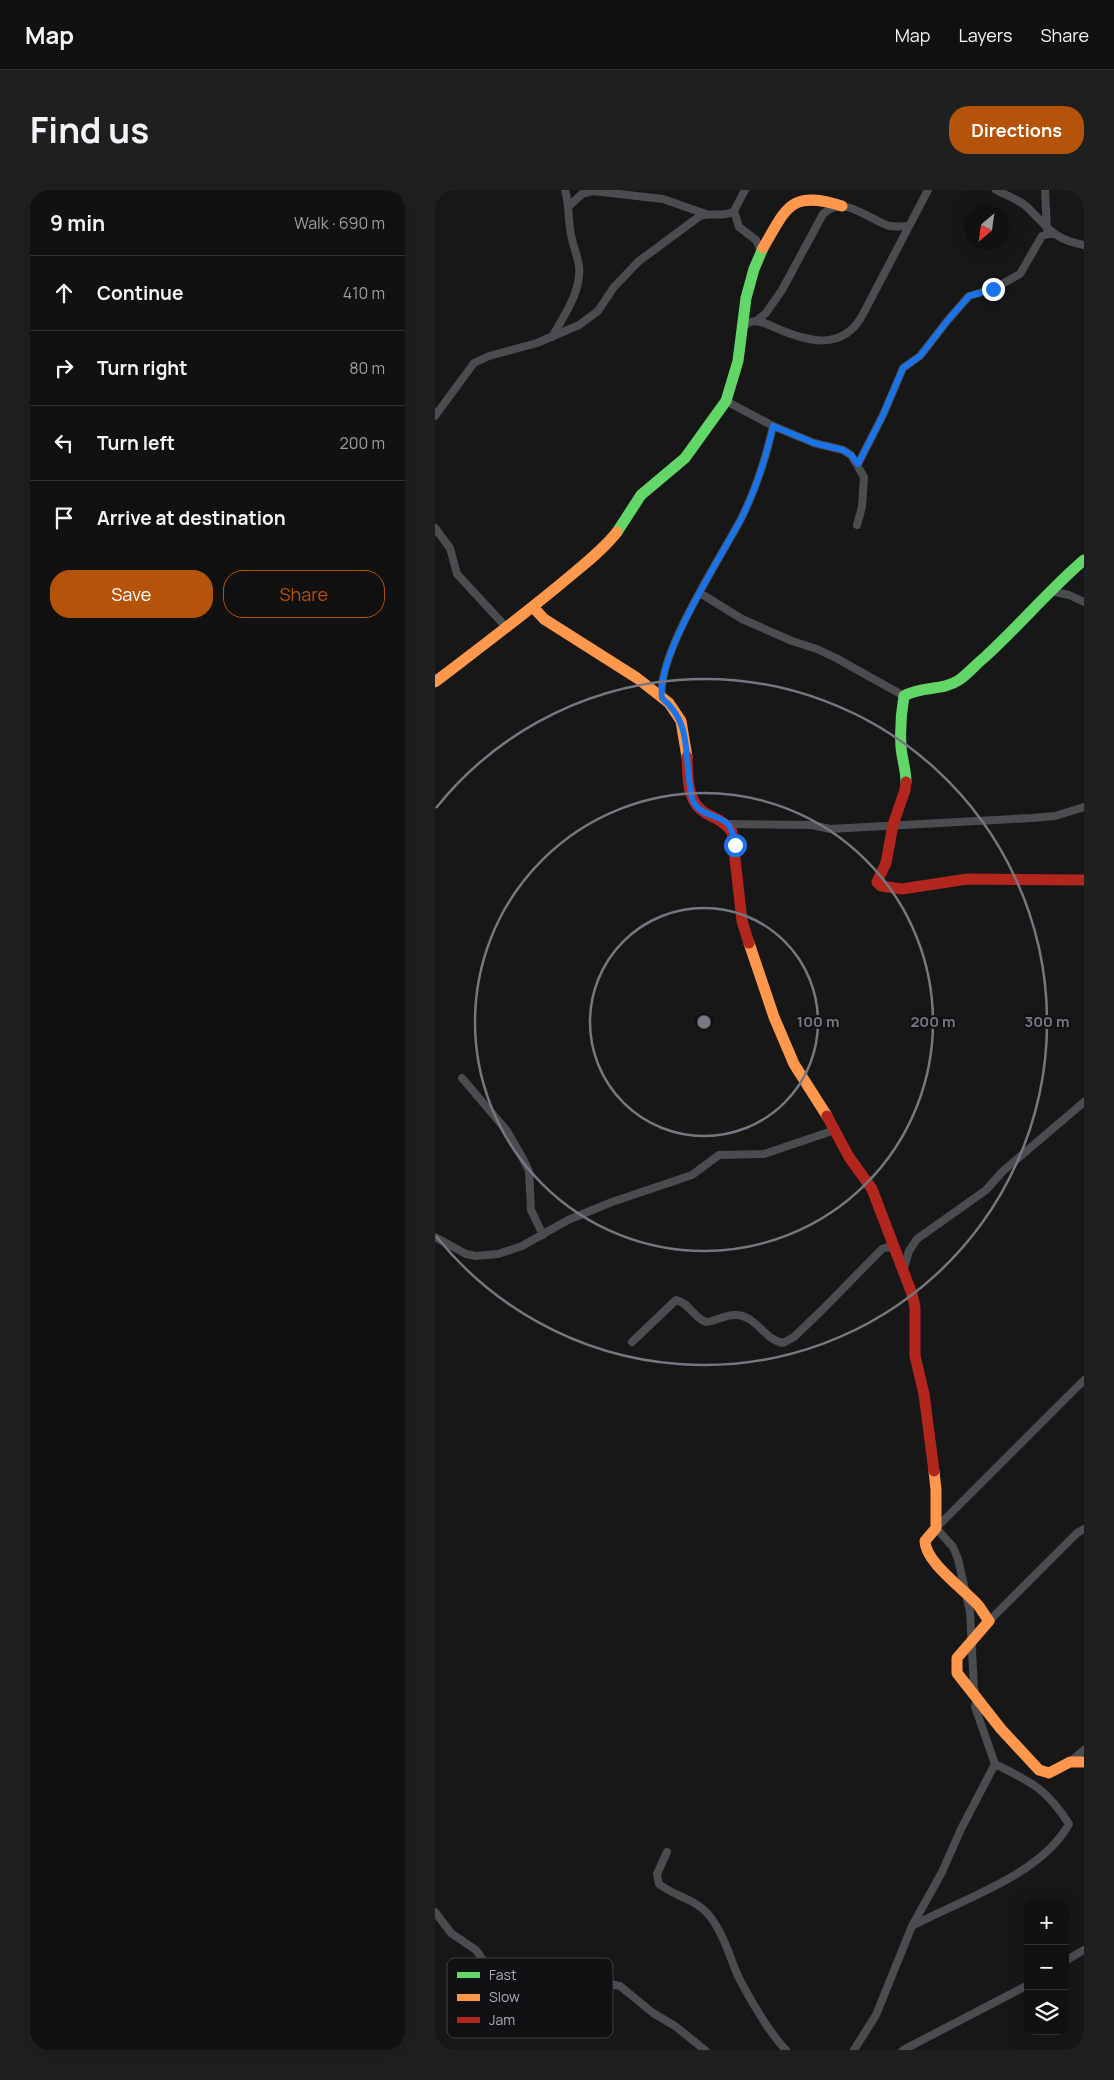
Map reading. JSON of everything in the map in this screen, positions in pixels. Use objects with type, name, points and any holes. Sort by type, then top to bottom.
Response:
[{"type":"street","points":[[552,337],[567,312],[579,275],[579,265],[570,228],[569,206],[565,190]]},
{"type":"street","points":[[660,190],[663,199]]},
{"type":"street","points":[[569,206],[582,194],[593,191],[663,199],[706,214],[724,215],[734,211],[745,190]]},
{"type":"street","points":[[744,326],[749,322],[756,321],[810,340],[829,340],[851,331],[862,316],[928,190]]},
{"type":"street","points":[[996,190],[1026,206],[1050,231],[1063,239],[1084,245]]},
{"type":"street","points":[[1045,190],[1050,231]]},
{"type":"street","points":[[435,682],[507,628],[609,542],[626,520],[641,495],[685,458],[726,400],[738,361],[744,326],[746,298],[754,269],[761,251],[788,206],[797,198],[811,195],[823,197],[890,226],[909,226]]},
{"type":"street","points":[[756,321],[773,305],[823,214],[829,209],[842,206]]},
{"type":"street","points":[[734,211],[739,227],[757,240],[761,251]]},
{"type":"street","points":[[435,416],[474,363],[489,356],[552,337],[579,325],[593,316],[614,287],[639,261],[706,214]]},
{"type":"street","points":[[858,464],[883,415],[903,368],[920,356],[969,296],[993,289],[1020,274],[1042,236],[1050,231]]},
{"type":"street","points":[[726,400],[773,426],[814,443],[843,450],[851,455],[858,464],[865,483],[857,525]]},
{"type":"street","points":[[662,698],[661,684],[664,669],[700,592],[741,518],[765,464],[773,426]]},
{"type":"street","points":[[435,528],[450,548],[457,574],[507,628]]},
{"type":"street","points":[[1084,560],[959,680],[950,686],[912,691],[904,696],[900,720],[901,749],[906,775],[905,790],[893,824],[886,863],[877,882],[881,886],[902,889],[967,879],[1084,880]]},
{"type":"street","points":[[1050,591],[1069,595],[1084,602]]},
{"type":"street","points":[[700,592],[742,618],[792,641],[830,655],[904,696]]},
{"type":"street","points":[[533,607],[544,619],[561,632],[641,682],[677,712],[687,750],[691,793],[695,803],[702,811],[728,824],[812,825],[830,829],[893,824],[1032,818],[1055,816],[1084,807]]},
{"type":"street","points":[[728,824],[735,845],[742,921],[773,1017],[794,1064],[835,1130],[849,1157],[872,1189],[896,1249],[915,1307],[915,1356],[924,1394],[936,1490],[936,1528],[953,1547],[958,1559],[970,1612],[974,1689],[977,1699],[975,1707],[995,1764],[1031,1782],[1046,1793],[1069,1824],[1064,1833],[1039,1857],[1018,1873],[976,1896],[912,1926]]},
{"type":"street","points":[[462,1078],[507,1131],[522,1157],[529,1171],[531,1210],[543,1235]]},
{"type":"street","points":[[903,1271],[912,1246],[917,1239],[986,1190],[1003,1171],[1084,1102]]},
{"type":"street","points":[[435,1237],[457,1250],[476,1256],[498,1254],[521,1246],[568,1220],[611,1202],[692,1175],[719,1155],[764,1154],[835,1130]]},
{"type":"street","points":[[632,1342],[676,1300],[684,1302],[693,1314],[706,1322],[729,1314],[751,1319],[773,1339],[783,1343],[794,1337],[882,1249],[888,1247],[896,1249]]},
{"type":"street","points":[[989,1621],[978,1605],[927,1551],[925,1541],[1084,1380]]},
{"type":"street","points":[[1084,1529],[1077,1533],[989,1621],[973,1642],[957,1658],[956,1668],[958,1675],[1001,1729],[1039,1770],[1049,1773],[1070,1762],[1084,1750]]},
{"type":"street","points":[[1070,1762],[1084,1762]]},
{"type":"street","points":[[853,2050],[875,2015],[912,1926],[942,1872],[961,1829],[995,1764]]},
{"type":"street","points":[[667,1852],[657,1874],[659,1884],[673,1894],[699,1906],[711,1918],[730,1952],[743,1983],[768,2027],[786,2050]]},
{"type":"street","points":[[435,1912],[451,1933],[476,1950],[481,1958]]},
{"type":"street","points":[[1069,1959],[1084,1950]]},
{"type":"street","points":[[613,1985],[620,1986],[653,2013],[675,2026],[705,2050]]},
{"type":"street","points":[[903,2050],[1024,1987]]},
{"type":"traffic: fast","points":[[617,532],[641,495],[685,458],[726,401],[738,361],[746,298],[754,269],[763,248]]},
{"type":"traffic: fast","points":[[906,782],[901,741],[904,696],[918,691],[946,686],[962,678],[1084,560]]},
{"type":"traffic: slow","points":[[763,248],[785,212],[800,201],[811,200],[842,206]]},
{"type":"traffic: slow","points":[[435,682],[563,582],[598,552],[617,532]]},
{"type":"traffic: slow","points":[[533,607],[544,619],[637,678],[669,703],[681,721],[687,757]]},
{"type":"traffic: slow","points":[[749,943],[774,1017],[794,1064],[827,1116]]},
{"type":"traffic: slow","points":[[934,1471],[936,1528],[925,1541],[927,1549],[931,1558],[978,1605],[989,1621],[957,1658],[957,1673],[1001,1729],[1039,1770],[1049,1773],[1070,1762],[1084,1762]]},
{"type":"traffic: jam","points":[[687,757],[688,781],[695,803],[707,814],[724,823],[732,832],[742,921],[749,943]]},
{"type":"traffic: jam","points":[[906,782],[893,825],[886,863],[877,882],[881,886],[902,889],[967,879],[1084,880]]},
{"type":"traffic: jam","points":[[827,1116],[849,1157],[872,1189],[912,1294],[915,1307],[915,1356],[924,1394],[934,1471]]},
{"type":"route","points":[[735,845],[728,824],[702,811],[692,798],[687,750],[681,723],[677,712],[662,698],[661,684],[664,669],[694,604],[741,518],[765,464],[773,426],[814,443],[843,450],[851,455],[858,464],[883,415],[903,368],[915,362],[969,296],[993,289]]}]
